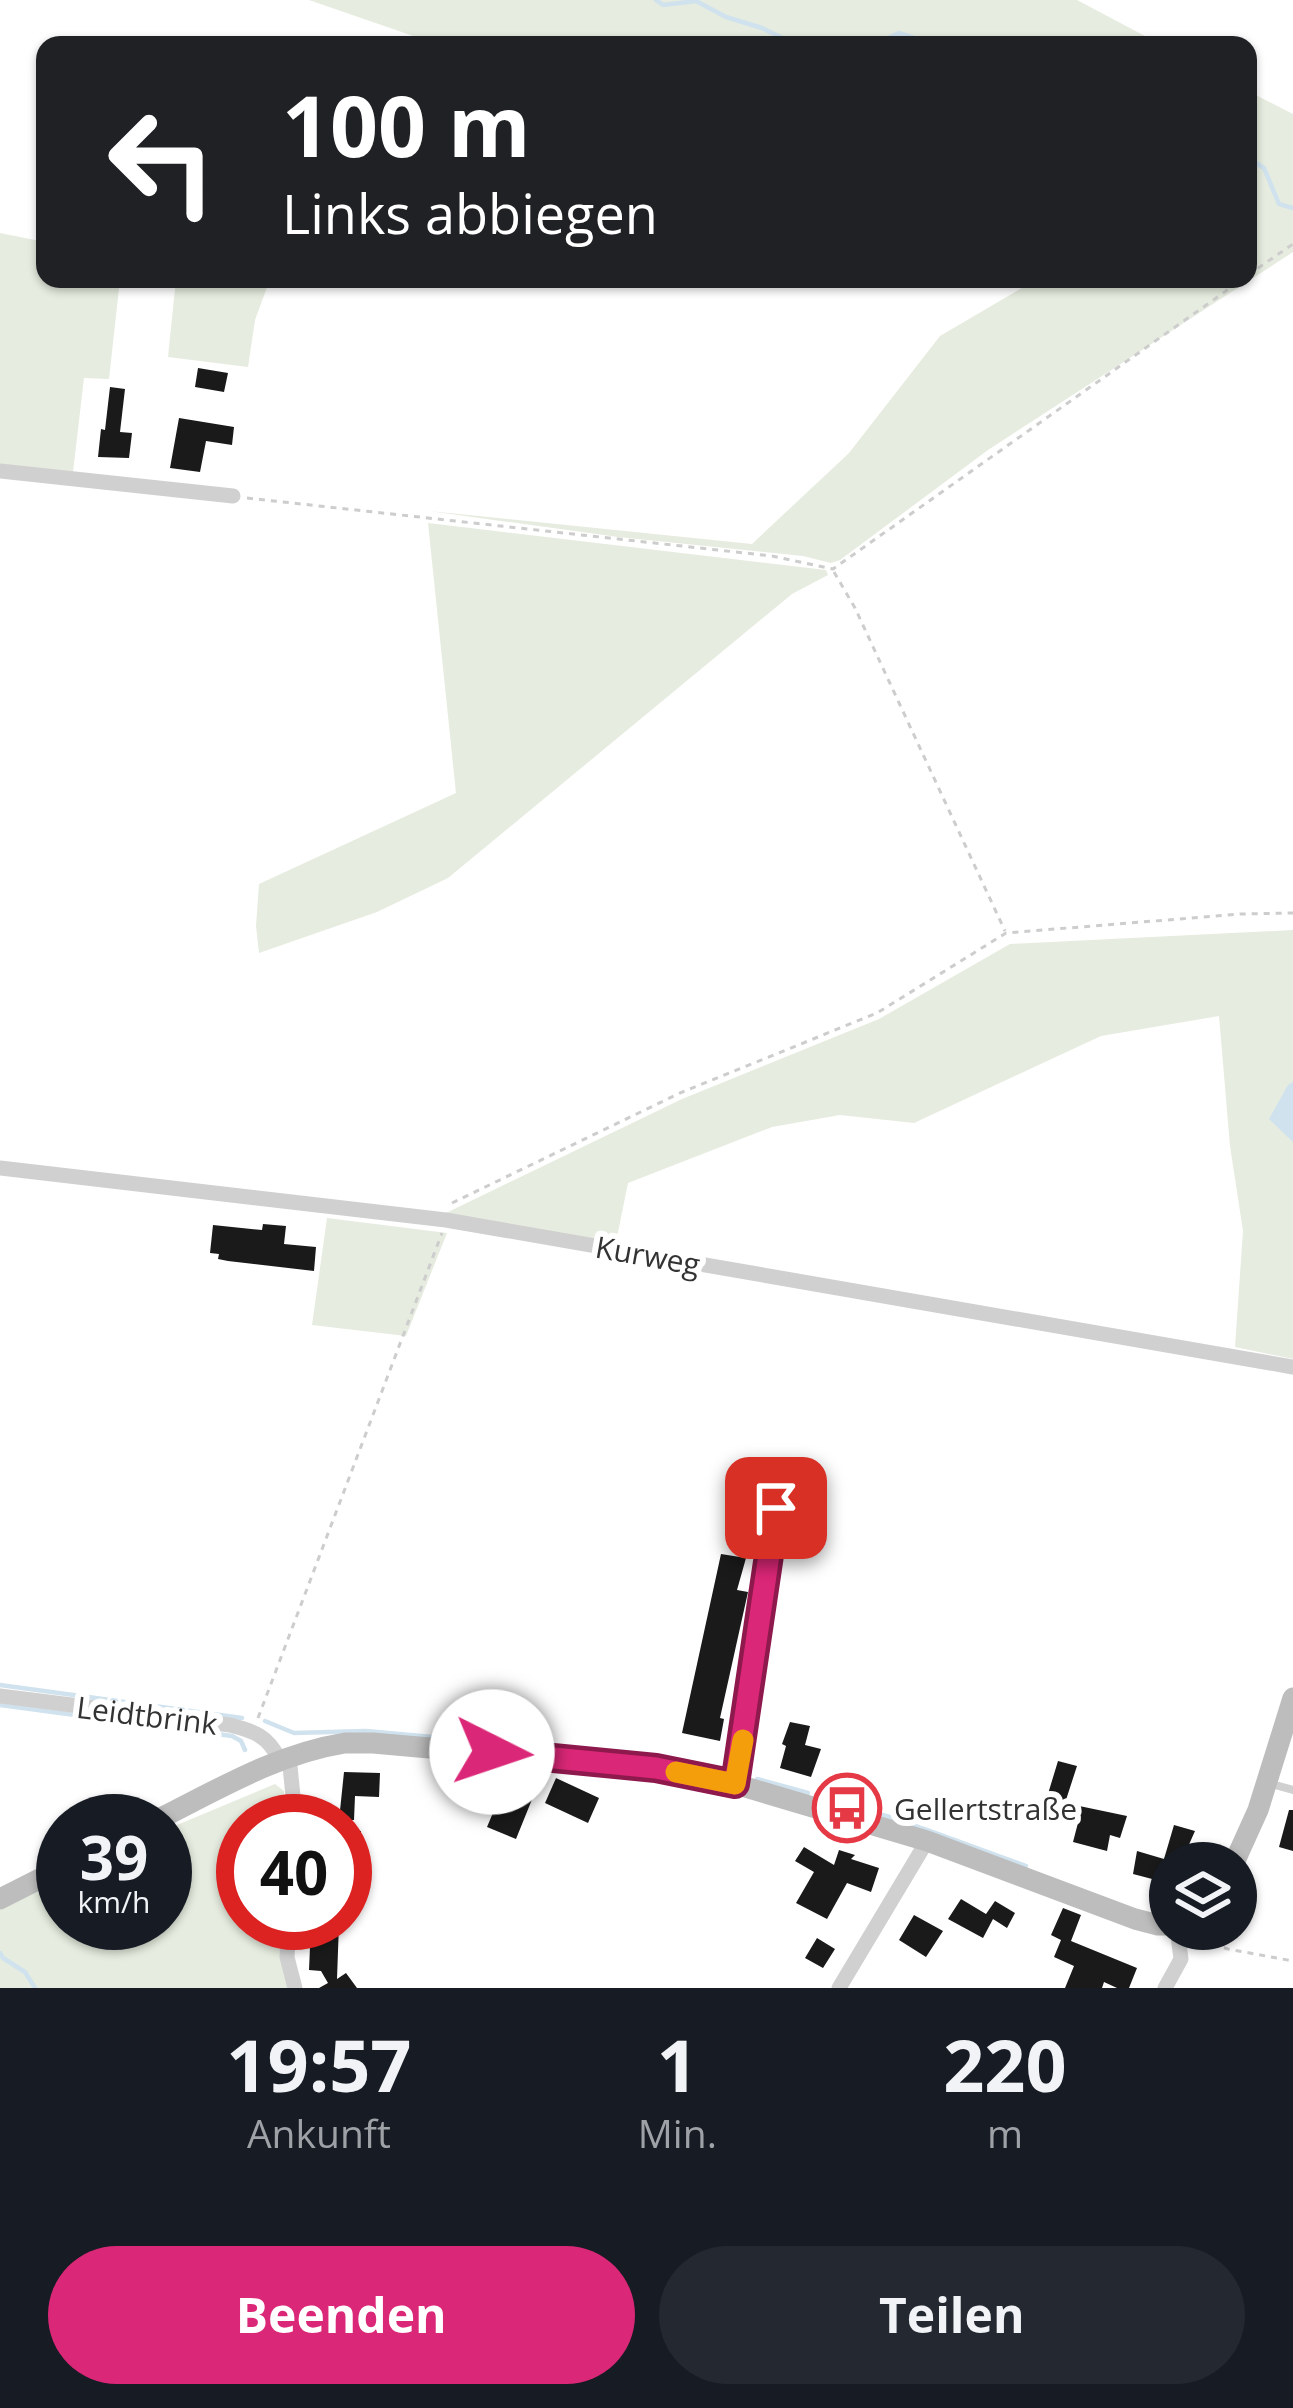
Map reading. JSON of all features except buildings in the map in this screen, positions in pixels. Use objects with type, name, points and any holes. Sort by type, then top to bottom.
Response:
[{"type":"street","points":[[0,471],[233,496]]},
{"type":"street","name":"Kurweg","points":[[0,1168],[446,1220],[1293,1367]]},
{"type":"street","name":"Leidtbrink","points":[[0,1696],[230,1725],[265,1737],[284,1758]]},
{"type":"street","points":[[1242,1842],[1293,1698]]},
{"type":"street","points":[[192,1803],[284,1758],[345,1743],[656,1768],[735,1784],[927,1841],[1149,1923]]},
{"type":"street","points":[[284,1758],[293,1794]]},
{"type":"street","points":[[839,1988],[927,1841]]},
{"type":"street","points":[[0,1899],[36,1881]]},
{"type":"street","points":[[287,1950],[296,1988]]},
{"type":"street","points":[[1166,1988],[1181,1959],[1179,1950]]},
{"type":"lane","points":[[735,1784],[776,1508]]},
{"type":"lane","points":[[1266,1783],[1293,1790]]},
{"type":"path","points":[[1257,269],[1293,244]]},
{"type":"path","points":[[233,496],[772,556],[833,569],[1229,288]]},
{"type":"path","points":[[833,569],[1006,933]]},
{"type":"path","points":[[423,1217],[680,1094],[877,1012],[1006,933],[1293,914]]},
{"type":"path","points":[[254,1731],[446,1220]]},
{"type":"path","points":[[1233,1950],[1293,1961]]},
{"type":"shaded area","points":[[309,0],[1077,0],[1145,36],[413,36]]},
{"type":"shaded area","points":[[1257,96],[1293,114],[1293,252],[1257,275]]},
{"type":"shaded area","points":[[0,233],[36,240],[36,288],[119,288],[109,379],[84,378],[73,472],[0,464]]},
{"type":"shaded area","points":[[175,288],[267,288],[255,320],[248,367],[168,357]]},
{"type":"shaded area","points":[[1022,288],[1238,288],[988,450],[831,563],[429,511],[752,544],[849,453],[940,336]]},
{"type":"shaded area","points":[[428,523],[826,570],[828,575],[792,594],[448,878],[377,912],[259,953],[259,884],[456,793]]},
{"type":"shaded area","points":[[1293,930],[1293,1359],[1235,1347],[1243,1231],[1219,1016],[1101,1036],[914,1123],[840,1115],[772,1127],[628,1183],[616,1242],[444,1214],[682,1099],[879,1019],[1010,944]]},
{"type":"shaded area","points":[[327,1218],[447,1233],[406,1336],[312,1325]]},
{"type":"shaded area","points":[[275,1784],[284,1791],[284,1794],[251,1794]]},
{"type":"shaded area","points":[[216,1809],[216,1950],[284,1950],[288,1988],[0,1988],[0,1910],[36,1891],[36,1950],[192,1950],[192,1819]]},
{"type":"water","points":[[1293,1082],[1293,1142],[1269,1119]]},
{"type":"waterway","points":[[656,0],[663,5],[696,1],[778,36]]},
{"type":"waterway","points":[[892,36],[908,36]]},
{"type":"waterway","points":[[1257,164],[1264,168],[1279,204],[1293,208]]},
{"type":"waterway","points":[[0,1685],[242,1718]]},
{"type":"waterway","points":[[0,1705],[232,1736],[245,1750]]},
{"type":"waterway","points":[[265,1721],[294,1733],[366,1731],[666,1758]]},
{"type":"waterway","points":[[757,1779],[808,1793]]},
{"type":"waterway","points":[[827,1799],[1026,1866]]},
{"type":"waterway","points":[[0,1953],[25,1972],[35,1988]]},
{"type":"slow traffic","points":[[676,1772],[735,1784],[743,1740]]},
{"type":"place","name":"Gellertstraße","points":[[847,1808]]},
{"type":"route","points":[[492,1752],[656,1768],[735,1784],[776,1508]]}]
